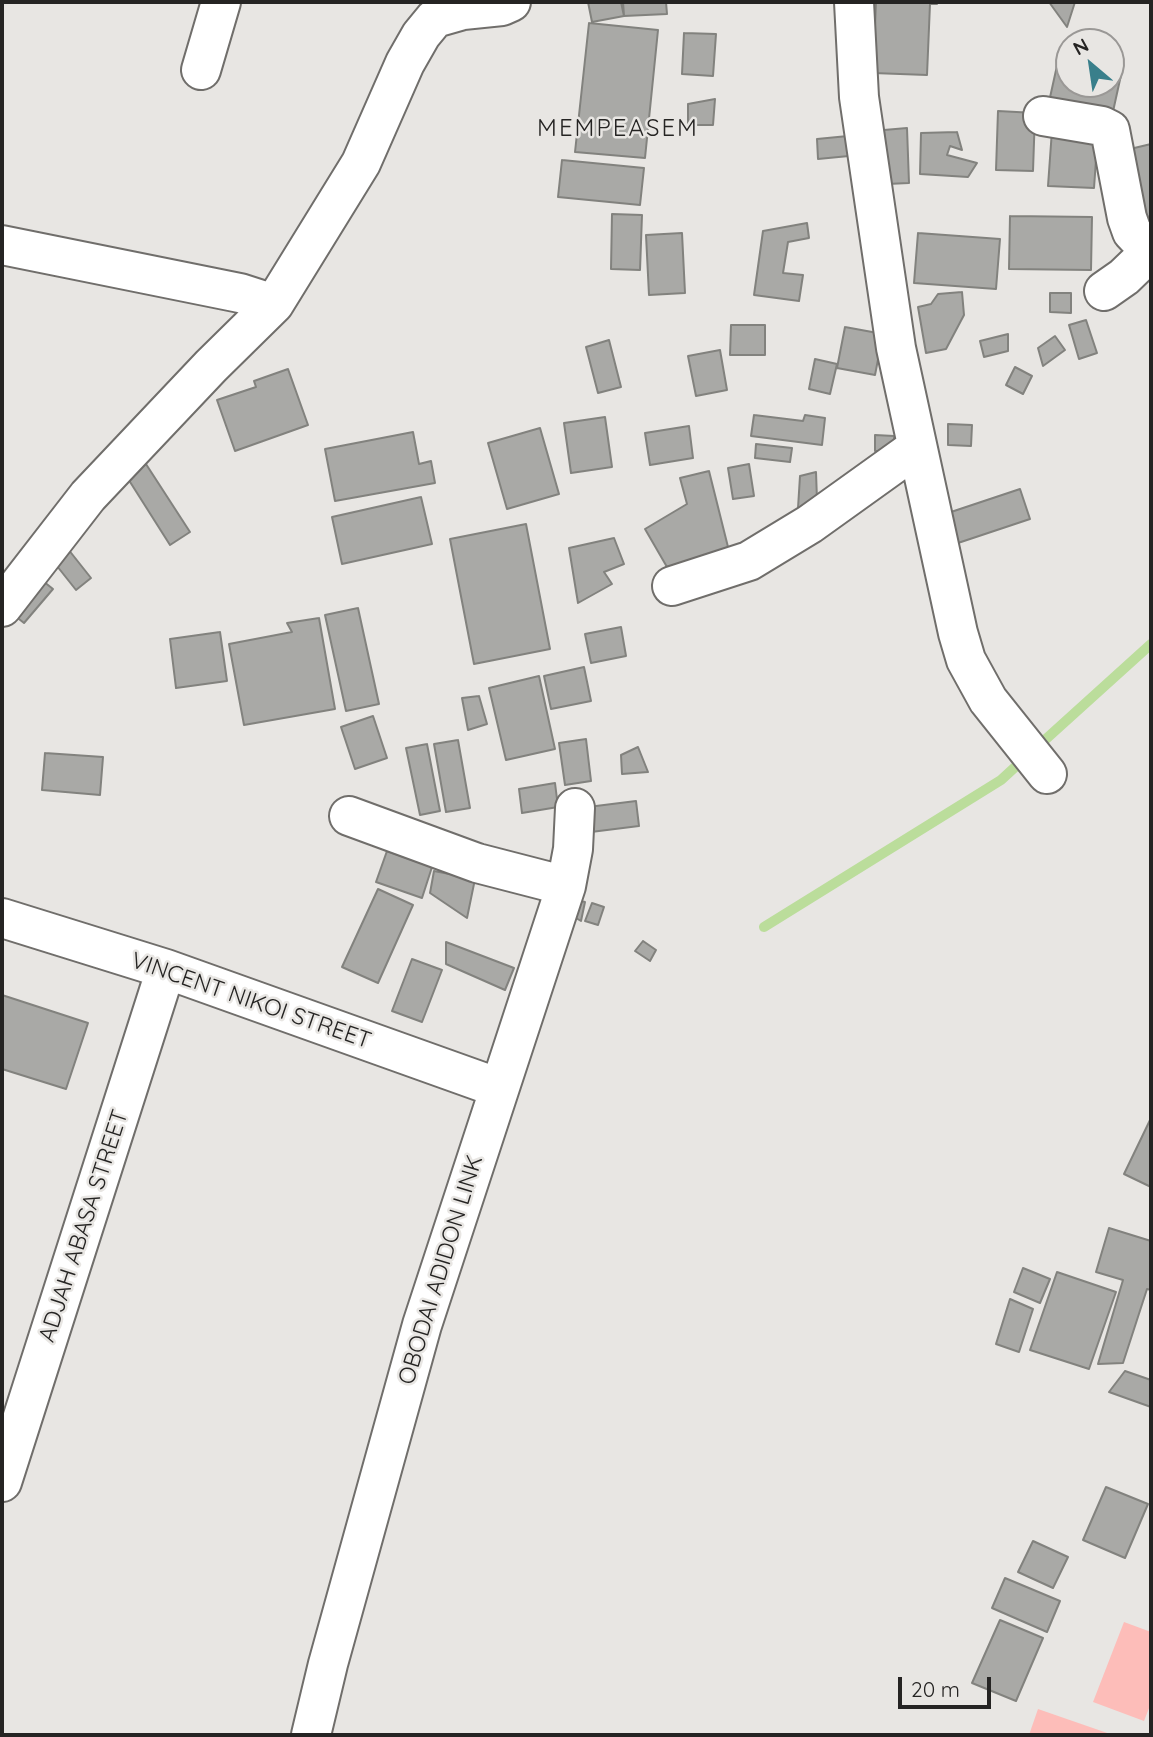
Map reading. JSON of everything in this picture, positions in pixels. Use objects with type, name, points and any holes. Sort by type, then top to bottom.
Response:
[{"type":"street","points":[[201,70],[221,2]]},
{"type":"street","points":[[2,607],[88,496],[211,366],[274,304],[361,163],[405,63],[421,34],[435,18],[511,2]]},
{"type":"street","points":[[854,2],[859,97],[896,348],[955,621],[966,660],[988,700],[1043,768]]},
{"type":"street","points":[[1043,116],[1102,126],[1110,130],[1127,218],[1132,232],[1151,251],[1124,277],[1104,291]]},
{"type":"street","points":[[2,245],[240,293],[274,304]]},
{"type":"street","points":[[672,586],[749,561],[810,524],[916,448]]},
{"type":"street","name":"OBODAI ADIDON LINK","points":[[311,1735],[331,1651],[422,1325],[566,886],[573,849],[575,808]]},
{"type":"street","points":[[349,816],[477,863],[566,886]]},
{"type":"street","name":"VINCENT NIKOI STREET","points":[[2,918],[166,970],[499,1088]]},
{"type":"street","name":"ADJAH ABASA STREET","points":[[2,1482],[166,970]]},
{"type":"shaded area","points":[[1124,1622],[1151,1632],[1151,1703],[1144,1721],[1093,1702]]},
{"type":"shaded area","points":[[1038,1709],[1113,1735],[1029,1735]]},
{"type":"building","points":[[588,2],[621,2],[624,16],[592,22]]},
{"type":"building","points":[[623,2],[666,2],[667,14],[624,16]]},
{"type":"building","points":[[876,2],[937,2],[930,4],[927,75],[873,73]]},
{"type":"building","points":[[1049,2],[1075,2],[1067,27]]},
{"type":"building","points":[[589,23],[658,30],[645,158],[575,152]]},
{"type":"building","points":[[684,33],[716,34],[713,76],[682,74]]},
{"type":"building","points":[[1055,75],[1055,98],[1116,98],[1112,116],[1049,102]]},
{"type":"building","points":[[715,99],[713,125],[688,125],[688,104]]},
{"type":"building","points":[[998,111],[1035,113],[1033,171],[996,170]]},
{"type":"building","points":[[907,128],[909,183],[887,184],[884,130]]},
{"type":"building","points":[[1052,130],[1098,132],[1094,188],[1048,186]]},
{"type":"building","points":[[957,132],[962,150],[950,146],[947,155],[977,163],[968,177],[920,174],[921,133]]},
{"type":"building","points":[[848,136],[849,156],[818,159],[817,139]]},
{"type":"building","points":[[1151,144],[1151,216],[1147,217],[1130,149]]},
{"type":"building","points":[[562,160],[644,168],[640,205],[558,197]]},
{"type":"building","points":[[612,214],[642,215],[640,270],[611,269]]},
{"type":"building","points":[[1010,216],[1092,217],[1091,270],[1009,269]]},
{"type":"building","points":[[807,223],[809,238],[788,242],[783,273],[803,275],[799,301],[754,295],[763,231]]},
{"type":"building","points":[[682,233],[685,293],[649,295],[646,235]]},
{"type":"building","points":[[918,233],[1000,239],[996,289],[914,283]]},
{"type":"building","points":[[962,292],[964,315],[946,349],[926,353],[918,307],[931,304],[938,294]]},
{"type":"building","points":[[1050,293],[1071,293],[1071,313],[1050,312]]},
{"type":"building","points":[[1086,320],[1097,353],[1079,359],[1069,325]]},
{"type":"building","points":[[731,325],[765,325],[765,355],[730,355]]},
{"type":"building","points":[[845,327],[883,334],[875,375],[837,368]]},
{"type":"building","points":[[1008,334],[1008,351],[984,357],[980,341]]},
{"type":"building","points":[[1055,336],[1065,350],[1043,366],[1038,348]]},
{"type":"building","points":[[609,340],[621,387],[598,393],[586,347]]},
{"type":"building","points":[[720,350],[727,390],[696,396],[688,356]]},
{"type":"building","points":[[815,359],[837,364],[830,394],[809,389]]},
{"type":"building","points":[[1015,367],[1032,376],[1023,394],[1006,385]]},
{"type":"building","points":[[288,369],[308,425],[235,451],[217,400],[256,387],[254,381]]},
{"type":"building","points":[[754,415],[803,421],[805,415],[825,418],[822,445],[751,436]]},
{"type":"building","points":[[605,417],[612,467],[571,473],[564,423]]},
{"type":"building","points":[[948,424],[972,425],[971,446],[948,445]]},
{"type":"building","points":[[689,426],[693,458],[650,465],[645,433]]},
{"type":"building","points":[[540,428],[559,494],[507,509],[488,443]]},
{"type":"building","points":[[413,432],[419,464],[431,461],[435,483],[335,501],[325,449]]},
{"type":"building","points":[[875,435],[894,436],[894,451],[875,451]]},
{"type":"building","points":[[756,444],[792,448],[790,462],[755,458]]},
{"type":"building","points":[[144,461],[190,532],[170,545],[125,474]]},
{"type":"building","points":[[749,464],[754,496],[733,499],[728,468]]},
{"type":"building","points":[[709,471],[729,551],[667,567],[645,529],[687,504],[680,478]]},
{"type":"building","points":[[816,472],[817,500],[798,508],[800,476]]},
{"type":"building","points":[[1020,489],[1030,519],[958,543],[948,513]]},
{"type":"building","points":[[421,497],[432,544],[342,564],[332,517]]},
{"type":"building","points":[[526,524],[550,649],[474,664],[450,539]]},
{"type":"building","points":[[614,538],[624,564],[604,572],[612,584],[578,603],[569,548]]},
{"type":"building","points":[[68,549],[91,578],[76,590],[53,561]]},
{"type":"building","points":[[38,577],[53,589],[24,623],[9,611]]},
{"type":"building","points":[[358,608],[379,704],[346,711],[325,615]]},
{"type":"building","points":[[319,618],[335,709],[244,725],[229,644],[292,632],[287,623]]},
{"type":"building","points":[[621,627],[626,656],[591,663],[585,634]]},
{"type":"building","points":[[220,632],[227,681],[176,688],[170,639]]},
{"type":"building","points":[[584,667],[591,701],[551,709],[544,676]]},
{"type":"building","points":[[539,676],[555,749],[506,760],[489,688]]},
{"type":"building","points":[[479,696],[487,724],[468,730],[462,698]]},
{"type":"building","points":[[373,716],[387,758],[355,769],[341,727]]},
{"type":"building","points":[[586,739],[591,781],[565,785],[559,743]]},
{"type":"building","points":[[458,740],[470,808],[446,812],[434,744]]},
{"type":"building","points":[[427,744],[440,811],[420,815],[406,748]]},
{"type":"building","points":[[638,747],[648,772],[622,774],[621,755]]},
{"type":"building","points":[[45,753],[103,757],[100,795],[42,790]]},
{"type":"building","points":[[555,783],[558,807],[522,813],[519,789]]},
{"type":"building","points":[[636,801],[639,826],[591,832],[588,807]]},
{"type":"building","points":[[387,851],[432,867],[422,898],[376,882]]},
{"type":"building","points":[[434,871],[475,879],[467,918],[430,893]]},
{"type":"building","points":[[378,889],[413,905],[378,983],[342,967]]},
{"type":"building","points":[[572,899],[585,902],[581,921],[569,914]]},
{"type":"building","points":[[592,903],[604,907],[598,925],[585,921]]},
{"type":"building","points":[[643,941],[656,950],[650,961],[635,951]]},
{"type":"building","points":[[446,942],[514,968],[505,990],[446,964]]},
{"type":"building","points":[[412,959],[442,970],[422,1022],[392,1011]]},
{"type":"building","points":[[2,995],[88,1023],[66,1089],[2,1069]]},
{"type":"building","points":[[1151,1118],[1151,1187],[1124,1174]]},
{"type":"building","points":[[1109,1228],[1151,1241],[1151,1290],[1147,1289],[1123,1363],[1098,1364],[1123,1280],[1096,1272]]},
{"type":"building","points":[[1023,1268],[1050,1279],[1040,1303],[1014,1292]]},
{"type":"building","points":[[1057,1272],[1116,1292],[1089,1369],[1030,1350]]},
{"type":"building","points":[[1010,1299],[1033,1309],[1019,1352],[996,1344]]},
{"type":"building","points":[[1125,1371],[1151,1380],[1151,1407],[1109,1392]]},
{"type":"building","points":[[1106,1487],[1148,1504],[1125,1558],[1083,1540]]},
{"type":"building","points":[[1033,1541],[1068,1557],[1053,1588],[1018,1572]]},
{"type":"building","points":[[1005,1578],[1060,1601],[1047,1632],[992,1608]]},
{"type":"building","points":[[1000,1620],[1043,1638],[1016,1701],[972,1683]]},
{"type":"waterway","points":[[1036,748],[1151,644]]},
{"type":"waterway","points":[[764,927],[1001,780],[1025,758]]},
{"type":"district","name":"MEMPEASEM","points":[[618,129]]}]
